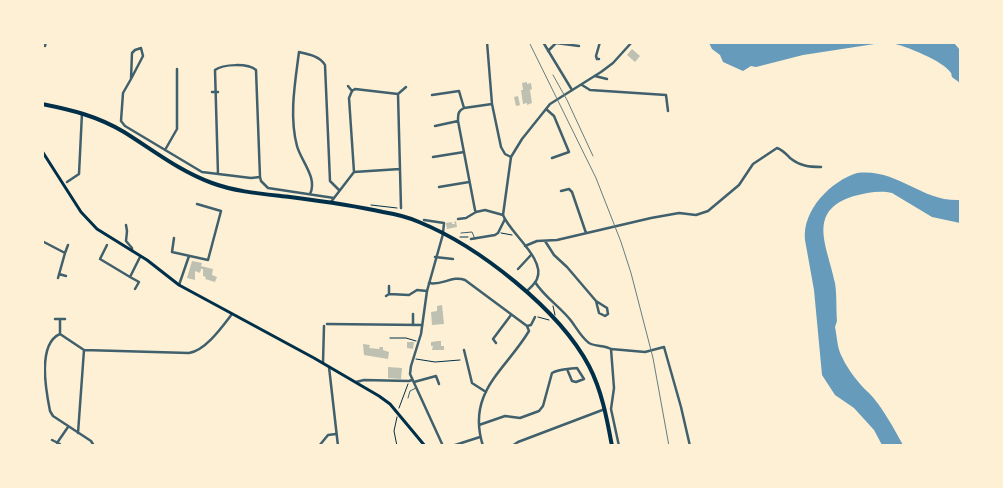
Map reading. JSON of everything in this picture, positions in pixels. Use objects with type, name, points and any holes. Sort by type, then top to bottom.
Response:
[{"type":"highway","points":[[42,104],[82,113],[122,131],[178,168],[213,184],[250,192],[332,200],[418,221],[443,233],[477,254],[527,291],[557,321],[580,351],[590,368],[605,409],[612,446]]},
{"type":"main road","points":[[42,151],[86,219],[97,229],[162,271],[179,285],[322,363],[384,400],[398,413],[425,446]]},
{"type":"street","points":[[487,42],[492,104],[501,147],[505,154],[511,158]]},
{"type":"street","points":[[543,42],[572,91]]},
{"type":"street","points":[[600,42],[596,56],[597,59],[600,59]]},
{"type":"street","points":[[527,291],[538,278],[538,270],[531,255],[503,215],[511,158],[518,144],[554,101],[582,85],[613,63],[632,42]]},
{"type":"street","points":[[548,51],[556,43],[579,46]]},
{"type":"street","points":[[131,79],[132,53],[134,50],[141,48],[143,56],[131,79],[123,94],[121,121],[125,126],[202,172],[251,178],[260,177]]},
{"type":"street","points":[[310,194],[312,190],[311,179],[299,153],[294,132],[293,100],[299,52],[318,58],[325,65],[330,181],[338,190]]},
{"type":"street","points":[[218,174],[215,70],[219,67],[251,66],[256,70],[260,177],[261,181],[268,188],[310,194],[332,200],[354,172],[400,169]]},
{"type":"street","points":[[165,150],[177,129],[177,69]]},
{"type":"street","points":[[595,76],[607,79]]},
{"type":"street","points":[[582,85],[590,90],[666,95],[668,112]]},
{"type":"street","points":[[348,86],[352,91]]},
{"type":"street","points":[[354,172],[349,98],[352,91],[354,89],[398,94],[406,87]]},
{"type":"street","points":[[432,95],[459,91],[464,108]]},
{"type":"street","points":[[398,94],[401,208]]},
{"type":"street","points":[[476,212],[458,114],[464,108],[492,104]]},
{"type":"street","points":[[546,109],[554,116],[569,152],[552,158]]},
{"type":"street","points":[[67,182],[79,174],[82,113]]},
{"type":"street","points":[[435,126],[458,121]]},
{"type":"street","points":[[154,152],[158,146]]},
{"type":"street","points":[[525,246],[537,241],[557,240],[626,223],[679,213],[696,215],[708,211],[739,185],[753,164],[777,148],[784,151],[796,162],[805,166],[821,167]]},
{"type":"street","points":[[433,157],[464,152]]},
{"type":"street","points":[[439,187],[469,182]]},
{"type":"street","points":[[561,191],[569,189],[572,192],[586,233]]},
{"type":"street","points":[[175,240],[172,252],[208,260],[221,211],[197,204]]},
{"type":"street","points":[[458,219],[466,218],[476,212],[485,210],[503,215]]},
{"type":"street","points":[[471,239],[492,236],[498,233],[504,219]]},
{"type":"street","points":[[424,220],[444,223],[427,292],[419,342],[410,374],[443,446]]},
{"type":"street","points":[[126,225],[126,241],[132,248],[132,252]]},
{"type":"street","points":[[42,241],[65,253]]},
{"type":"street","points":[[546,241],[554,256],[567,267],[596,301],[607,308],[608,314],[605,316],[601,315],[596,301]]},
{"type":"street","points":[[58,278],[68,245]]},
{"type":"street","points":[[107,245],[100,259],[139,282],[135,288]]},
{"type":"street","points":[[518,268],[531,255]]},
{"type":"street","points":[[179,285],[189,256]]},
{"type":"street","points":[[130,277],[140,257]]},
{"type":"street","points":[[435,257],[453,259]]},
{"type":"street","points":[[59,274],[66,276]]},
{"type":"street","points":[[429,283],[436,284],[461,278],[527,326],[529,331],[495,376],[479,406],[480,437],[483,446]]},
{"type":"street","points":[[535,282],[541,293],[567,316],[587,341],[594,345],[606,346],[611,350],[645,352],[664,347],[682,407],[690,446]]},
{"type":"street","points":[[389,286],[390,294]]},
{"type":"street","points":[[386,296],[390,294],[409,295],[417,290],[427,292]]},
{"type":"street","points":[[60,334],[84,350],[166,353],[194,352],[215,336],[232,314]]},
{"type":"street","points":[[413,314],[413,325]]},
{"type":"street","points":[[496,343],[493,339],[511,314]]},
{"type":"street","points":[[527,326],[531,325],[535,317]]},
{"type":"street","points":[[55,319],[65,319]]},
{"type":"street","points":[[60,319],[60,334]]},
{"type":"street","points":[[322,363],[326,325],[422,326]]},
{"type":"street","points":[[60,334],[56,335],[49,344],[44,358],[50,411],[53,416],[93,444]]},
{"type":"street","points":[[78,433],[84,350]]},
{"type":"street","points":[[464,350],[472,383],[486,392]]},
{"type":"street","points":[[611,350],[614,388],[611,409],[619,446]]},
{"type":"street","points":[[329,367],[338,446]]},
{"type":"street","points":[[479,425],[505,416],[518,419],[539,411],[543,406],[552,372],[567,369],[577,368],[584,380],[572,381],[567,369]]},
{"type":"street","points":[[470,373],[474,372]]},
{"type":"street","points":[[355,382],[364,380],[412,381],[436,376],[439,373]]},
{"type":"street","points":[[436,376],[439,384]]},
{"type":"street","points":[[512,446],[605,409]]},
{"type":"street","points":[[52,440],[59,444],[68,427]]},
{"type":"street","points":[[319,446],[328,435],[336,434]]},
{"type":"street","points":[[452,446],[480,437]]},
{"type":"lane","points":[[461,233],[472,232],[475,238]]},
{"type":"lane","points":[[408,398],[410,391],[417,388]]},
{"type":"path","points":[[498,233],[518,236]]},
{"type":"path","points":[[390,338],[406,338],[419,342]]},
{"type":"path","points":[[419,359],[435,362],[460,360]]},
{"type":"path","points":[[397,446],[394,431],[398,413],[412,381]]},
{"type":"water","points":[[734,42],[745,44],[757,42],[881,43],[803,55],[756,67],[751,66],[743,71],[723,62],[720,55],[712,49],[709,43]]},
{"type":"water","points":[[892,43],[954,43],[960,50],[960,84],[952,77],[947,68],[933,59]]},
{"type":"water","points":[[857,173],[885,175],[933,196],[960,200],[960,223],[932,217],[892,193],[883,192],[854,196],[839,203],[829,211],[825,221],[825,244],[836,288],[837,321],[835,327],[840,353],[847,367],[883,411],[903,445],[882,445],[874,430],[854,408],[835,395],[822,375],[814,290],[805,240],[805,229],[808,218],[820,198],[837,183]]},
{"type":"building","points":[[632,49],[640,56],[635,62],[627,55]]},
{"type":"building","points":[[527,82],[527,84],[531,83],[532,103],[527,105],[527,103],[523,104],[521,90],[523,90],[522,83]]},
{"type":"building","points":[[518,96],[520,105],[516,106],[514,97]]},
{"type":"building","points":[[456,221],[457,227],[447,229],[446,223],[452,222],[452,224],[455,224],[454,222]]},
{"type":"building","points":[[192,261],[202,263],[201,266],[213,269],[212,275],[217,277],[215,282],[205,279],[203,269],[201,269],[200,273],[195,271],[195,280],[187,278]]},
{"type":"building","points":[[442,305],[444,324],[432,325],[431,312],[437,311],[437,306]]},
{"type":"building","points":[[441,341],[441,346],[444,346],[444,350],[432,350],[431,342]]},
{"type":"building","points":[[407,342],[414,342],[413,349],[407,348]]},
{"type":"building","points":[[363,344],[370,345],[369,348],[379,349],[383,347],[383,350],[389,352],[388,359],[364,355]]},
{"type":"building","points":[[388,367],[402,368],[401,379],[388,378]]},
{"type":"railway","points":[[529,42],[596,178],[621,242],[653,358],[669,446]]},
{"type":"railway","points":[[553,75],[593,156]]}]
